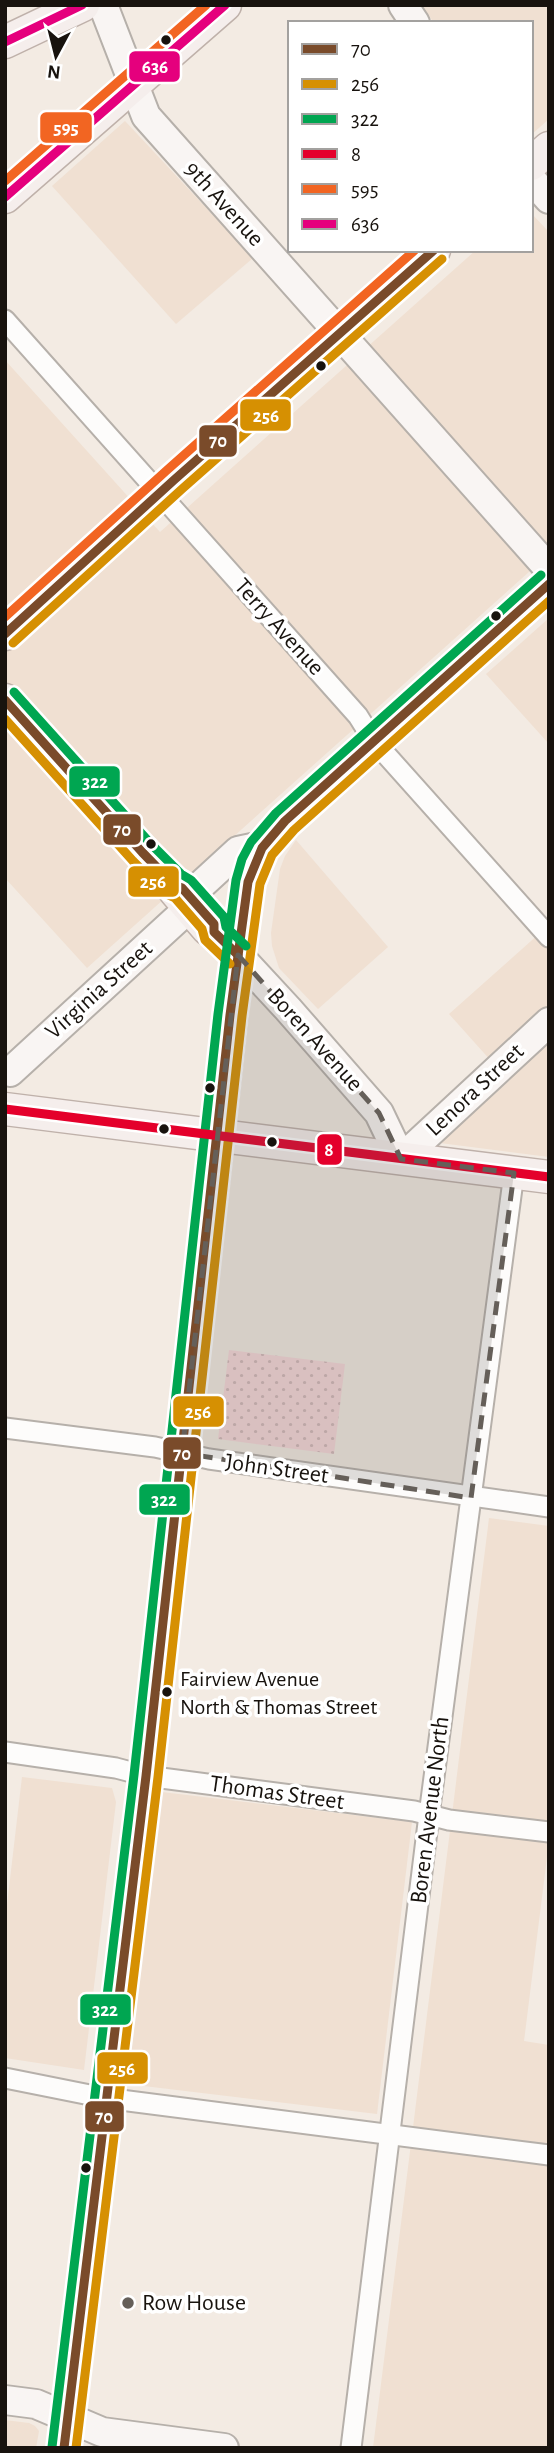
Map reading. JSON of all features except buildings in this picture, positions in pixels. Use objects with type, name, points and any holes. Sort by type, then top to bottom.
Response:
[{"type":"main road","points":[[5,42],[83,5]]},
{"type":"main road","points":[[5,197],[225,5]]},
{"type":"main road","points":[[533,162],[549,148]]},
{"type":"main road","points":[[5,634],[432,252]]},
{"type":"main road","name":"Boren Avenue","points":[[5,700],[184,897],[208,929],[238,956]]},
{"type":"main road","points":[[66,2432],[146,1776],[238,956]]},
{"type":"main road","points":[[7,1109],[549,1177]]},
{"type":"street","name":"9th Avenue","points":[[103,5],[146,116],[549,569]]},
{"type":"street","points":[[402,5],[414,21]]},
{"type":"street","points":[[533,181],[549,199]]},
{"type":"street","name":"Terry Avenue","points":[[5,320],[358,716],[373,740],[549,937]]},
{"type":"street","name":"Virginia Street","points":[[8,1069],[184,897],[237,851],[261,846],[373,740],[549,583]]},
{"type":"street","points":[[238,956],[248,881],[261,846]]},
{"type":"street","name":"Boren Avenue","points":[[238,956],[379,1113],[401,1159]]},
{"type":"street","name":"Lenora Street","points":[[401,1159],[549,1022]]},
{"type":"street","points":[[7,1109],[8,1069]]},
{"type":"street","name":"Boren Avenue North","points":[[351,2448],[429,1815],[514,1173]]},
{"type":"street","name":"John Street","points":[[5,1428],[153,1447],[471,1498],[549,1507]]},
{"type":"street","name":"Thomas Street","points":[[5,1752],[116,1768],[146,1776],[549,1832]]},
{"type":"street","points":[[5,2078],[105,2098],[549,2155]]},
{"type":"street","points":[[5,2400],[36,2404],[66,2432],[102,2432],[224,2448]]},
{"type":"highlighted area","points":[[238,955],[379,1113],[401,1159],[514,1173],[471,1498],[182,1453]]},
{"type":"shaded area","points":[[422,5],[549,5],[549,119],[533,133],[533,21],[433,21]]},
{"type":"shaded area","points":[[125,121],[253,258],[176,324],[52,186]]},
{"type":"shaded area","points":[[533,215],[549,232],[549,554],[87,968],[5,878],[5,360],[160,532],[474,252],[533,252]]},
{"type":"shaded area","points":[[549,618],[549,744],[486,674]]},
{"type":"shaded area","points":[[296,840],[388,947],[318,1009],[279,968],[272,946],[271,933],[280,869]]},
{"type":"shaded area","points":[[549,925],[549,1157],[440,1143],[509,1081],[449,1014]]},
{"type":"shaded area","points":[[229,1350],[345,1364],[334,1454],[218,1439]]},
{"type":"shaded area","points":[[489,1518],[549,1526],[549,1841],[524,2041],[549,2045],[549,2448],[373,2448]]},
{"type":"shaded area","points":[[22,1777],[112,1788],[116,1802],[84,2070],[5,2058],[5,1922]]},
{"type":"shaded area","points":[[162,1792],[412,1822],[377,2114],[127,2084]]},
{"type":"shaded area","points":[[5,2420],[35,2426],[39,2431],[36,2448],[5,2448]]},
{"type":"transit line","name":"636","points":[[5,42],[82,5]]},
{"type":"transit line","name":"595","points":[[5,181],[206,5]]},
{"type":"transit line","name":"636","points":[[5,197],[225,5]]},
{"type":"transit line","name":"595","points":[[5,617],[413,252]]},
{"type":"transit line","name":"70","points":[[5,634],[432,252]]},
{"type":"transit line","name":"256","points":[[13,643],[442,259]]},
{"type":"transit line","name":"322","points":[[52,2447],[134,1775],[218,1014],[236,880],[242,859],[251,842],[276,813],[541,575]]},
{"type":"transit line","name":"70","points":[[64,2448],[146,1776],[230,1015],[248,882],[262,848],[285,821],[549,584]]},
{"type":"transit line","name":"256","points":[[76,2448],[158,1777],[242,1016],[260,884],[272,855],[294,830],[549,601]]},
{"type":"transit line","name":"322","points":[[14,692],[151,844],[181,874],[191,880],[224,917],[226,927],[246,946]]},
{"type":"transit line","name":"70","points":[[5,700],[142,852],[174,885],[182,888],[214,924],[214,932],[238,955]]},
{"type":"transit line","name":"256","points":[[5,719],[133,861],[166,894],[175,898],[202,929],[205,940],[230,964]]},
{"type":"transit line","name":"8","points":[[5,1109],[549,1177]]},
{"type":"place","name":"Fairview Avenue North & Thomas Street","points":[[167,1692]]},
{"type":"place","name":"Row House","points":[[128,2303]]}]
